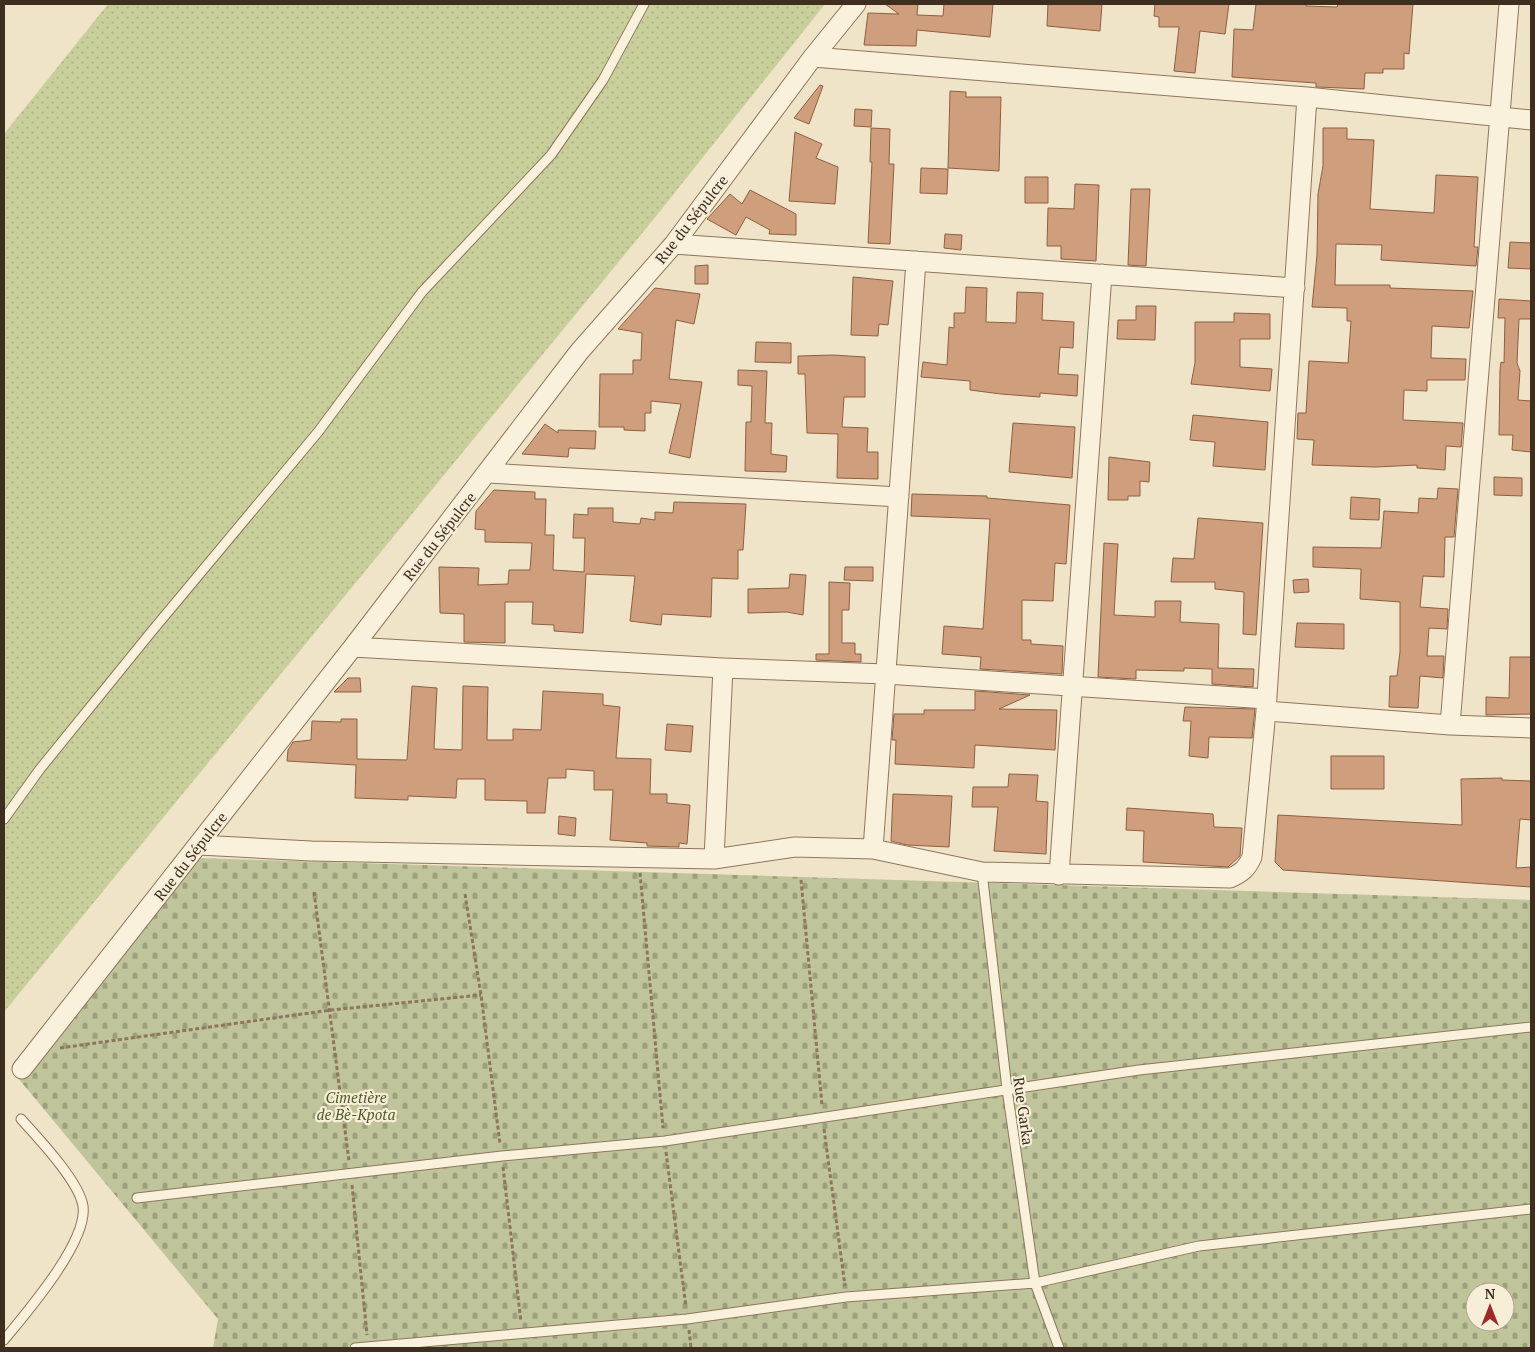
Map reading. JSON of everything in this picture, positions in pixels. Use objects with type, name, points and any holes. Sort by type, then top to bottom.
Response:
[{"type":"street","name":"Rue du Sépulcre","points":[[22,1069],[353,647],[579,352],[674,244],[813,57],[856,4]]},
{"type":"street","points":[[1450,725],[1509,4]]},
{"type":"street","points":[[813,57],[1307,97],[1531,120]]},
{"type":"street","points":[[199,845],[311,851],[714,859],[795,847],[873,848],[982,872],[1230,878],[1239,874],[1247,867],[1252,857],[1266,705],[1307,97]]},
{"type":"street","points":[[674,244],[1295,288]]},
{"type":"street","points":[[873,848],[916,261]]},
{"type":"street","points":[[1059,875],[1102,274]]},
{"type":"street","points":[[488,473],[899,497]]},
{"type":"street","points":[[353,647],[723,668],[886,674],[1072,687],[1450,725],[1531,728]]},
{"type":"street","points":[[714,859],[723,668]]},
{"type":"lane","points":[[4,819],[40,769],[318,432],[422,292],[551,155],[603,80],[644,4]]},
{"type":"lane","name":"Rue Garka","points":[[982,872],[1007,1089],[1035,1282],[1059,1348]]},
{"type":"lane","points":[[137,1198],[502,1156],[665,1141],[823,1119],[1139,1070],[1531,1027]]},
{"type":"lane","points":[[4,1340],[43,1292],[74,1240],[82,1222],[82,1206],[76,1189],[46,1146],[21,1119]]},
{"type":"lane","points":[[355,1348],[687,1319],[846,1297],[1035,1282],[1199,1246],[1531,1209]]},
{"type":"path","points":[[639,858],[665,1141],[691,1348]]},
{"type":"path","points":[[801,880],[823,1119],[846,1297]]},
{"type":"path","points":[[314,892],[331,1010],[368,1346]]},
{"type":"path","points":[[465,894],[481,995],[523,1334]]},
{"type":"path","points":[[34,1052],[331,1010],[481,995]]},
{"type":"green space","points":[[108,4],[825,4],[657,215],[4,1012],[4,134]]},
{"type":"green space","name":"Cimetière de Bè-Kpota","points":[[198,858],[1531,900],[1531,1348],[213,1348],[218,1319],[18,1078]]},
{"type":"building","points":[[885,4],[918,4],[917,15],[943,16],[944,4],[993,4],[990,37],[917,30],[916,46],[864,45],[868,13],[899,14]]},
{"type":"building","points":[[1048,4],[1102,4],[1100,31],[1047,26]]},
{"type":"building","points":[[1155,4],[1229,4],[1225,34],[1200,31],[1195,73],[1174,71],[1179,27],[1159,27],[1159,17],[1154,16]]},
{"type":"building","points":[[1256,4],[1306,4],[1306,6],[1337,7],[1338,4],[1413,4],[1409,54],[1404,53],[1404,69],[1383,69],[1383,73],[1365,73],[1364,89],[1316,87],[1316,83],[1232,77],[1234,29],[1253,30]]},
{"type":"building","points":[[820,85],[823,86],[809,124],[794,118]]},
{"type":"building","points":[[950,91],[966,92],[966,97],[1001,97],[999,171],[948,168]]},
{"type":"building","points":[[855,109],[872,110],[871,127],[854,126]]},
{"type":"building","points":[[871,128],[890,129],[889,164],[894,164],[890,244],[868,243],[872,162],[870,162]]},
{"type":"building","points":[[1323,128],[1347,128],[1347,139],[1374,140],[1370,209],[1434,213],[1436,175],[1478,177],[1474,247],[1478,247],[1476,266],[1381,260],[1382,245],[1336,244],[1335,285],[1390,285],[1390,288],[1473,291],[1469,328],[1432,326],[1431,358],[1466,359],[1465,380],[1427,380],[1427,391],[1404,390],[1403,420],[1463,423],[1461,447],[1446,446],[1445,470],[1417,468],[1417,465],[1376,467],[1312,465],[1314,440],[1297,439],[1298,413],[1306,413],[1309,361],[1348,363],[1351,321],[1347,321],[1347,308],[1312,307],[1317,255],[1318,194],[1323,166]]},
{"type":"building","points":[[795,132],[822,144],[816,158],[838,167],[835,204],[789,201]]},
{"type":"building","points":[[921,168],[948,169],[947,194],[920,193]]},
{"type":"building","points":[[1025,177],[1048,177],[1048,203],[1025,203]]},
{"type":"building","points":[[1075,184],[1099,185],[1096,261],[1061,259],[1061,246],[1047,246],[1048,208],[1074,209]]},
{"type":"building","points":[[1131,189],[1150,189],[1146,266],[1128,265]]},
{"type":"building","points":[[750,190],[796,214],[796,235],[769,234],[770,230],[746,217],[736,235],[707,219],[730,194],[742,204]]},
{"type":"building","points":[[945,234],[962,235],[961,250],[944,248]]},
{"type":"building","points":[[1510,242],[1531,243],[1531,269],[1508,268]]},
{"type":"building","points":[[708,265],[708,284],[695,284],[695,266]]},
{"type":"building","points":[[853,277],[893,281],[888,325],[879,324],[878,336],[851,335]]},
{"type":"building","points":[[966,287],[987,288],[986,322],[1016,323],[1017,292],[1043,293],[1042,320],[1074,322],[1073,348],[1060,347],[1058,374],[1078,375],[1077,396],[1040,393],[1040,397],[1001,394],[970,390],[970,381],[921,377],[923,362],[947,365],[949,327],[954,328],[954,313],[965,313]]},
{"type":"building","points":[[655,288],[700,294],[694,324],[676,320],[669,379],[702,382],[690,458],[669,453],[681,404],[651,401],[651,413],[645,413],[645,431],[624,430],[624,427],[599,427],[600,374],[633,374],[633,360],[641,360],[642,333],[618,329]]},
{"type":"building","points":[[1499,299],[1531,301],[1531,319],[1519,319],[1517,363],[1520,371],[1518,400],[1531,401],[1531,452],[1512,450],[1513,435],[1499,435],[1500,370],[1501,362],[1504,363],[1505,318],[1498,318]]},
{"type":"building","points":[[1136,306],[1156,306],[1155,340],[1117,339],[1118,320],[1136,320]]},
{"type":"building","points":[[1234,313],[1270,314],[1270,339],[1240,339],[1240,367],[1272,369],[1270,391],[1191,384],[1195,363],[1195,322],[1234,322]]},
{"type":"building","points":[[756,342],[791,343],[791,363],[755,362]]},
{"type":"building","points":[[833,355],[865,357],[865,397],[844,397],[842,427],[868,428],[867,452],[878,452],[878,479],[837,478],[838,434],[807,433],[805,374],[798,374],[798,356]]},
{"type":"building","points":[[738,370],[767,371],[765,423],[772,423],[771,454],[787,456],[786,472],[745,471],[746,422],[751,422],[752,386],[738,385]]},
{"type":"building","points":[[1193,415],[1268,422],[1265,470],[1213,466],[1215,442],[1190,440]]},
{"type":"building","points":[[1013,423],[1075,427],[1072,478],[1009,472]]},
{"type":"building","points":[[545,424],[558,433],[558,430],[596,431],[595,449],[569,448],[568,457],[522,454]]},
{"type":"building","points":[[1109,457],[1150,462],[1149,482],[1140,481],[1140,496],[1128,496],[1128,500],[1108,500]]},
{"type":"building","points":[[1494,477],[1522,478],[1522,496],[1494,495]]},
{"type":"building","points":[[1438,488],[1458,489],[1454,537],[1445,537],[1444,577],[1423,576],[1420,607],[1448,609],[1447,629],[1429,628],[1427,656],[1444,656],[1443,678],[1420,676],[1418,708],[1389,707],[1390,676],[1397,676],[1400,652],[1400,602],[1360,599],[1361,569],[1313,567],[1313,547],[1381,548],[1384,511],[1418,513],[1419,498],[1437,499]]},
{"type":"building","points":[[494,490],[535,492],[535,499],[546,499],[545,535],[554,535],[553,570],[584,572],[585,538],[573,538],[574,514],[588,515],[588,508],[613,508],[613,522],[640,524],[641,518],[655,520],[655,512],[673,513],[674,502],[746,504],[743,550],[738,550],[738,579],[712,578],[711,617],[662,614],[661,625],[630,621],[635,576],[586,574],[583,633],[554,631],[554,625],[532,624],[533,602],[505,602],[505,643],[464,642],[464,614],[440,613],[439,567],[479,568],[478,585],[508,584],[509,570],[530,570],[532,543],[485,542],[485,530],[475,529],[476,511]]},
{"type":"building","points":[[912,494],[987,496],[987,498],[1070,505],[1066,564],[1055,563],[1053,601],[1022,600],[1022,640],[1031,640],[1031,644],[1063,646],[1062,674],[980,669],[981,657],[942,654],[944,626],[983,629],[990,519],[911,516]]},
{"type":"building","points":[[1351,497],[1380,499],[1379,520],[1350,519]]},
{"type":"building","points":[[1198,518],[1263,523],[1256,635],[1243,634],[1244,592],[1215,589],[1215,582],[1171,582],[1173,558],[1194,559]]},
{"type":"building","points":[[1104,543],[1118,544],[1114,615],[1155,617],[1155,601],[1181,601],[1180,622],[1219,624],[1218,668],[1254,669],[1253,687],[1212,684],[1212,669],[1184,668],[1184,671],[1136,670],[1136,679],[1098,677]]},
{"type":"building","points":[[845,567],[873,567],[873,581],[844,580]]},
{"type":"building","points":[[790,574],[806,575],[803,615],[787,612],[748,613],[748,589],[789,588]]},
{"type":"building","points":[[1308,579],[1309,592],[1294,593],[1293,580]]},
{"type":"building","points":[[829,582],[850,583],[849,610],[842,610],[842,643],[855,643],[855,654],[861,654],[861,662],[816,660],[816,654],[829,654]]},
{"type":"building","points":[[1297,623],[1344,624],[1344,649],[1295,647]]},
{"type":"building","points":[[1510,657],[1531,657],[1531,714],[1486,715],[1486,697],[1509,698]]},
{"type":"building","points":[[348,678],[360,678],[361,692],[334,692]]},
{"type":"building","points":[[412,686],[437,688],[434,749],[462,750],[463,686],[488,687],[487,740],[513,740],[513,729],[541,730],[543,691],[603,694],[603,705],[620,707],[616,758],[651,759],[650,794],[667,794],[667,803],[690,805],[687,844],[679,843],[679,847],[647,846],[647,843],[610,840],[613,790],[594,790],[594,771],[566,769],[566,778],[548,778],[545,813],[527,813],[527,801],[485,800],[485,779],[457,779],[456,798],[408,796],[408,800],[355,798],[356,765],[287,761],[288,750],[293,742],[311,740],[312,721],[341,722],[341,719],[357,719],[357,759],[407,760]]},
{"type":"building","points":[[975,691],[1030,695],[999,709],[1057,710],[1055,750],[975,745],[974,768],[895,764],[896,740],[892,740],[894,714],[924,714],[924,710],[975,710]]},
{"type":"building","points":[[1185,707],[1255,709],[1252,738],[1209,737],[1208,758],[1189,756],[1191,721],[1183,721]]},
{"type":"building","points":[[667,724],[693,726],[691,752],[665,750]]},
{"type":"building","points":[[1331,756],[1384,756],[1384,789],[1331,789]]},
{"type":"building","points":[[1009,774],[1038,775],[1036,801],[1048,802],[1046,854],[994,851],[998,807],[972,807],[973,787],[1008,787]]},
{"type":"building","points":[[1502,778],[1502,780],[1531,781],[1531,820],[1520,819],[1516,868],[1531,867],[1531,887],[1283,870],[1275,862],[1278,815],[1462,825],[1461,779]]},
{"type":"building","points":[[893,794],[952,796],[949,847],[907,845],[891,841]]},
{"type":"building","points":[[1127,808],[1213,814],[1214,827],[1242,828],[1240,856],[1228,867],[1143,862],[1144,831],[1126,830]]},
{"type":"building","points":[[559,816],[576,818],[575,836],[558,834]]}]
